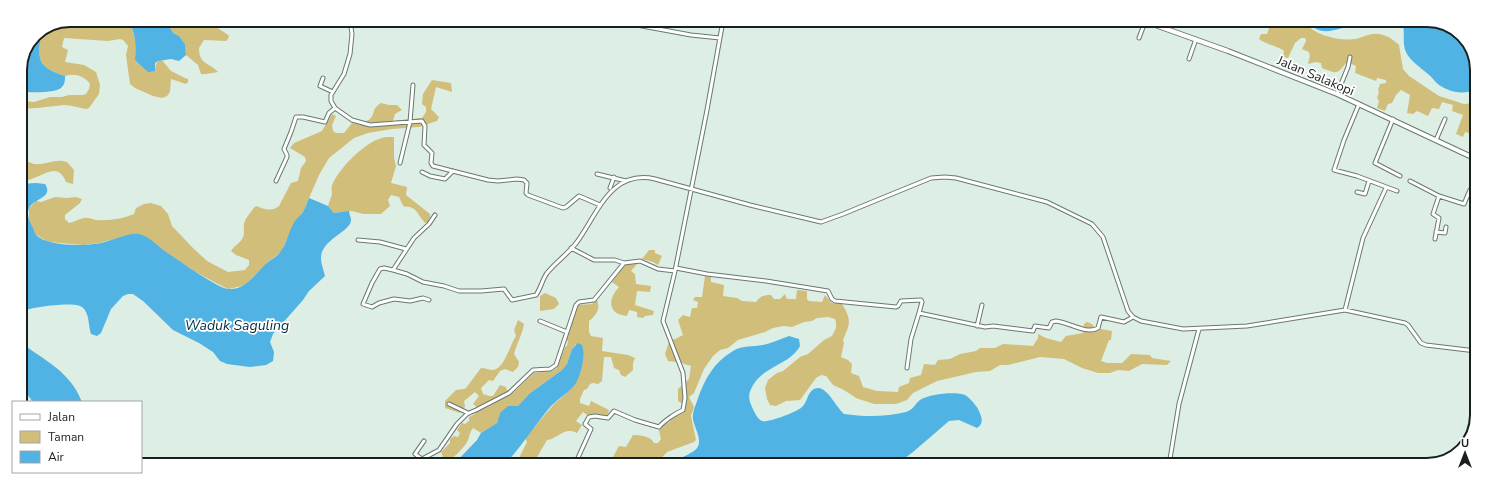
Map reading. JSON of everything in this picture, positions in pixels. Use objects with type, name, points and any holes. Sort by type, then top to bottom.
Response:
[{"type":"street","points":[[351,27],[352,34],[350,54],[344,74],[332,92],[332,101],[335,108],[352,120],[370,125],[422,121],[425,124],[424,146],[432,153],[433,166],[488,180],[522,179],[527,183],[526,193],[528,196],[563,208],[567,207],[579,196],[600,205]]},
{"type":"street","points":[[647,27],[691,35],[720,38]]},
{"type":"street","points":[[578,458],[591,429],[585,424],[590,417],[595,416],[608,418],[614,411],[635,420],[659,427],[674,414],[683,410],[685,401],[683,373],[663,321],[675,270],[722,27]]},
{"type":"street","points":[[1139,38],[1142,27]]},
{"type":"street","name":"Jalan Salakopi","points":[[1159,27],[1196,39],[1337,94],[1470,156]]},
{"type":"street","points":[[1189,58],[1196,39]]},
{"type":"street","points":[[1337,94],[1348,67],[1350,57]]},
{"type":"street","points":[[323,78],[320,86],[332,92]]},
{"type":"street","points":[[400,163],[410,122],[413,85]]},
{"type":"street","points":[[1359,104],[1344,140],[1334,170],[1397,191]]},
{"type":"street","points":[[276,181],[287,157],[284,149],[292,132],[296,116],[325,122],[329,113],[335,108]]},
{"type":"street","points":[[1436,140],[1445,119]]},
{"type":"street","points":[[1393,120],[1375,163],[1400,176]]},
{"type":"street","points":[[422,172],[430,176],[445,179],[453,171]]},
{"type":"street","points":[[597,174],[626,181]]},
{"type":"street","points":[[610,188],[614,177]]},
{"type":"street","points":[[430,300],[423,298],[410,301],[394,299],[379,303],[374,307],[364,305],[365,298],[372,283],[380,270],[384,268],[406,274],[423,282],[444,286],[459,291],[504,289],[512,300],[536,295],[545,276],[583,233],[608,195],[626,181],[640,177],[648,177],[750,205],[820,222],[936,177],[956,178],[1042,201],[1089,222],[1100,232],[1104,239],[1123,302],[1133,317],[1141,321],[1175,328],[1198,329],[1247,326],[1345,310],[1405,323],[1422,343],[1426,345],[1470,349]]},
{"type":"street","points":[[1357,192],[1365,193],[1369,181]]},
{"type":"street","points":[[1410,181],[1439,196],[1464,204],[1470,190]]},
{"type":"street","points":[[1345,310],[1363,238],[1386,188]]},
{"type":"street","points":[[1435,239],[1439,217],[1433,214],[1439,196]]},
{"type":"street","points":[[393,270],[414,238],[429,224],[435,215]]},
{"type":"street","points":[[1436,232],[1444,233],[1446,227]]},
{"type":"street","points":[[358,240],[380,242],[406,249]]},
{"type":"street","points":[[571,248],[594,260],[612,260],[624,263],[640,261],[658,269],[771,282],[828,291],[832,299],[835,301],[897,307],[901,301],[921,300],[922,302],[911,339],[907,368]]},
{"type":"street","points":[[424,458],[439,451],[461,420],[468,413],[509,393],[533,370],[550,369],[555,366],[558,362],[572,312],[577,304],[580,302],[594,300],[624,263]]},
{"type":"street","points":[[977,326],[982,305]]},
{"type":"street","points":[[919,313],[985,328],[993,326],[1033,331],[1035,326],[1049,328],[1052,322],[1059,322],[1083,329],[1094,330],[1098,328],[1102,317],[1124,322],[1133,317]]},
{"type":"street","points":[[540,322],[567,332]]},
{"type":"street","points":[[1170,458],[1179,404],[1198,329]]},
{"type":"street","points":[[449,404],[468,413]]},
{"type":"street","points":[[421,458],[415,454],[424,441]]},
{"type":"green space","points":[[132,27],[135,39],[135,60],[155,71],[157,62],[162,60],[171,71],[188,79],[188,82],[186,84],[171,79],[170,92],[167,96],[162,98],[153,96],[135,88],[130,84],[126,55],[128,46],[123,40],[108,41],[64,38],[62,47],[68,50],[65,62],[84,65],[96,72],[100,85],[99,94],[89,108],[86,109],[70,105],[27,108],[27,101],[34,102],[50,97],[83,95],[86,94],[89,89],[90,84],[85,79],[79,76],[65,76],[49,69],[44,65],[41,61],[39,49],[40,40],[46,34],[62,28]]},
{"type":"green space","points":[[170,27],[216,27],[227,34],[229,36],[226,41],[204,40],[199,48],[201,58],[205,63],[218,72],[201,74],[198,65],[186,55],[185,44],[179,36],[173,33]]},
{"type":"green space","points":[[1269,27],[1309,27],[1321,34],[1342,39],[1356,39],[1372,34],[1381,34],[1389,37],[1399,45],[1403,69],[1409,76],[1439,96],[1464,104],[1470,104],[1469,133],[1465,132],[1463,137],[1456,134],[1463,115],[1452,111],[1453,105],[1442,102],[1439,109],[1432,108],[1428,116],[1417,111],[1413,114],[1407,113],[1410,95],[1401,90],[1396,95],[1392,103],[1388,104],[1385,111],[1377,108],[1379,101],[1377,98],[1379,92],[1378,90],[1380,84],[1386,83],[1386,80],[1377,78],[1376,81],[1355,73],[1356,66],[1347,62],[1336,72],[1322,68],[1321,63],[1316,62],[1308,64],[1310,56],[1309,52],[1302,49],[1306,41],[1305,38],[1301,38],[1295,43],[1288,58],[1283,57],[1284,51],[1280,48],[1259,39],[1261,34],[1267,34]]},
{"type":"green space","points":[[432,80],[451,83],[452,92],[436,87],[431,109],[439,117],[437,121],[419,127],[368,133],[354,138],[329,158],[319,175],[303,212],[295,222],[281,252],[242,286],[228,289],[196,272],[160,249],[153,242],[125,236],[99,243],[83,245],[48,242],[35,234],[29,220],[29,208],[36,201],[41,202],[55,197],[76,197],[82,199],[80,203],[65,215],[65,219],[69,223],[82,218],[111,220],[120,218],[134,214],[136,208],[144,204],[151,203],[161,206],[168,214],[172,226],[207,261],[228,272],[245,270],[249,265],[249,260],[236,255],[231,251],[241,241],[244,232],[244,223],[248,215],[255,207],[268,209],[276,208],[279,206],[291,183],[298,181],[301,168],[306,161],[305,157],[290,148],[294,143],[322,131],[332,114],[336,116],[332,125],[333,131],[336,133],[344,133],[352,123],[359,124],[370,119],[376,107],[381,103],[397,105],[402,110],[395,114],[393,121],[422,118],[426,112],[426,107],[422,104],[423,94]]},
{"type":"green space","points":[[394,137],[394,158],[396,166],[391,183],[407,187],[406,195],[430,214],[428,222],[425,223],[414,209],[405,207],[399,197],[391,195],[388,200],[390,206],[381,214],[363,214],[352,211],[334,213],[328,206],[332,194],[332,185],[341,170],[363,148],[379,139]]},
{"type":"green space","points":[[27,161],[33,164],[63,161],[67,162],[74,170],[73,184],[66,182],[62,175],[52,171],[27,181]]},
{"type":"green space","points":[[649,250],[655,250],[655,253],[662,256],[658,265],[642,259]]},
{"type":"green space","points":[[629,263],[637,264],[631,271],[635,274],[636,284],[651,286],[650,292],[637,291],[635,305],[654,311],[653,315],[645,316],[643,318],[637,317],[637,312],[629,310],[627,316],[620,315],[611,305],[613,296],[619,287],[612,282],[625,265]]},
{"type":"green space","points":[[705,276],[711,277],[711,282],[724,285],[723,296],[737,298],[742,301],[756,302],[761,297],[769,295],[771,295],[774,299],[780,299],[785,294],[787,299],[796,299],[797,290],[807,291],[807,299],[809,301],[822,302],[825,295],[832,303],[842,304],[849,318],[849,322],[843,340],[844,343],[841,357],[848,360],[852,364],[851,373],[859,376],[863,387],[877,391],[898,392],[899,387],[909,383],[910,378],[921,375],[924,364],[935,365],[938,360],[950,359],[960,354],[976,351],[980,348],[995,348],[1003,344],[1033,346],[1038,338],[1038,334],[1061,342],[1066,336],[1083,333],[1084,324],[1087,322],[1092,324],[1095,328],[1112,331],[1111,340],[1109,340],[1101,361],[1107,363],[1122,363],[1131,354],[1150,355],[1152,358],[1171,361],[1167,365],[1142,364],[1129,371],[1118,370],[1110,373],[1098,373],[1082,368],[1064,359],[1040,357],[1008,365],[1000,365],[990,371],[976,372],[937,381],[913,393],[907,400],[896,404],[874,404],[856,398],[833,385],[826,376],[821,375],[816,378],[800,400],[786,401],[776,406],[770,405],[765,388],[768,380],[777,373],[783,371],[800,357],[808,354],[824,340],[832,336],[836,328],[835,319],[828,317],[817,318],[792,327],[784,326],[773,328],[738,340],[728,348],[720,350],[713,356],[704,369],[694,393],[689,397],[694,407],[691,416],[696,440],[694,442],[667,452],[662,458],[613,457],[619,446],[626,447],[633,435],[645,436],[654,443],[658,443],[661,439],[659,431],[662,422],[668,423],[677,415],[684,412],[686,406],[678,401],[678,389],[689,379],[691,366],[683,363],[668,361],[665,354],[669,342],[683,335],[678,320],[683,315],[690,317],[692,308],[697,308],[698,302],[693,300],[695,297],[702,297]]},
{"type":"green space","points":[[545,293],[556,298],[559,304],[554,309],[540,311],[540,296]]},
{"type":"green space","points":[[597,300],[598,309],[589,321],[589,332],[591,336],[603,338],[602,351],[628,355],[635,358],[633,370],[625,377],[621,375],[619,370],[614,368],[611,357],[604,357],[602,381],[598,384],[590,384],[587,389],[584,390],[580,403],[589,406],[591,401],[609,410],[607,416],[593,417],[591,419],[583,412],[576,421],[582,425],[577,433],[568,431],[547,440],[536,458],[519,458],[527,442],[525,438],[555,403],[566,394],[576,344],[572,349],[567,364],[562,370],[529,394],[518,406],[500,413],[497,423],[481,433],[473,428],[465,445],[452,458],[442,458],[443,457],[441,452],[450,443],[450,439],[454,436],[458,437],[460,433],[457,430],[462,423],[465,424],[469,421],[469,417],[475,414],[477,407],[473,404],[479,396],[475,392],[464,401],[465,407],[460,413],[445,408],[445,401],[456,390],[466,388],[481,368],[493,370],[500,366],[516,336],[514,330],[518,320],[524,324],[514,354],[519,362],[518,367],[513,372],[505,369],[500,371],[493,381],[489,380],[481,388],[483,394],[493,396],[500,385],[506,387],[506,389],[513,393],[534,373],[552,371],[557,368],[565,347],[567,346],[568,341],[565,340],[578,305],[592,304]]},
{"type":"water","points":[[132,27],[170,27],[173,33],[179,36],[185,44],[186,55],[179,61],[171,59],[158,61],[155,63],[155,71],[148,72],[135,60],[135,39]]},
{"type":"water","points":[[1313,27],[1350,27],[1331,31],[1320,30]]},
{"type":"water","points":[[1403,27],[1433,27],[1451,34],[1461,44],[1469,59],[1470,91],[1458,92],[1448,90],[1438,84],[1413,61],[1406,52],[1404,45]]},
{"type":"water","points":[[40,40],[39,49],[41,61],[49,69],[65,76],[65,81],[58,90],[27,92],[27,70],[30,54],[34,46]]},
{"type":"water","name":"Waduk Saguling","points":[[27,184],[45,184],[47,190],[46,194],[42,198],[32,204],[28,215],[35,234],[42,239],[58,244],[86,245],[101,243],[130,234],[143,235],[165,252],[207,279],[228,289],[235,289],[246,284],[267,263],[280,253],[293,225],[303,212],[309,198],[328,206],[334,213],[349,211],[351,220],[350,224],[330,241],[322,251],[321,260],[325,276],[309,291],[273,334],[270,342],[274,352],[273,361],[266,365],[250,367],[227,364],[220,361],[213,352],[173,330],[143,301],[133,294],[123,296],[111,309],[101,333],[97,336],[91,334],[85,310],[77,305],[52,305],[27,310]]},
{"type":"water","points":[[789,336],[799,339],[800,346],[789,358],[761,375],[750,391],[749,398],[751,405],[757,417],[762,421],[776,419],[799,409],[804,404],[810,392],[819,388],[829,395],[844,414],[860,416],[883,416],[906,412],[920,400],[930,396],[949,393],[961,394],[969,398],[977,407],[981,416],[981,424],[977,428],[959,420],[949,421],[905,458],[680,458],[695,450],[699,445],[693,414],[700,393],[710,372],[720,360],[737,349],[773,342]]},
{"type":"water","points":[[578,343],[582,345],[583,349],[580,375],[576,383],[551,406],[510,458],[460,458],[477,440],[481,433],[497,423],[500,413],[508,406],[518,406],[529,394],[562,370],[567,364],[572,349]]},
{"type":"water","points":[[27,347],[64,374],[77,391],[82,401],[32,401],[27,394]]}]
